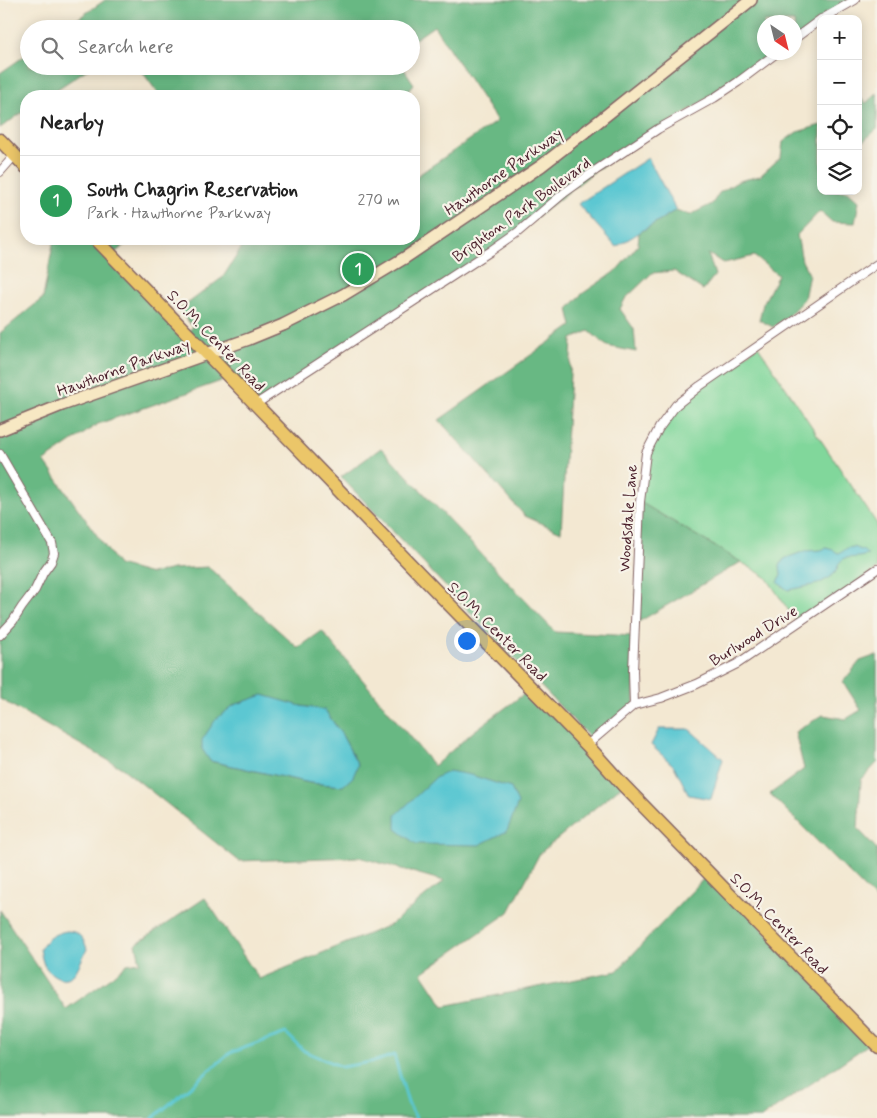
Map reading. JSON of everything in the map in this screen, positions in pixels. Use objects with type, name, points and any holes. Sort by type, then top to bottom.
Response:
[{"type":"main road","points":[[0,140],[20,160]]},
{"type":"main road","name":"S.O.M. Center Road","points":[[102,245],[587,744],[623,785],[877,1046]]},
{"type":"street","name":"Hawthorne Parkway","points":[[0,430],[62,405],[258,336],[312,312],[370,279],[541,166],[751,0]]},
{"type":"street","points":[[828,15],[854,0]]},
{"type":"street","points":[[802,33],[817,22]]},
{"type":"street","name":"Brighton Park Boulevard","points":[[256,404],[491,251],[596,170],[658,129],[714,98],[767,60]]},
{"type":"street","points":[[0,172],[15,155]]},
{"type":"street","name":"Woodsdale Lane","points":[[634,705],[633,662],[640,502],[646,452],[659,428],[676,405],[700,386],[877,264]]},
{"type":"street","points":[[0,454],[52,543],[54,553],[35,590],[0,636]]},
{"type":"street","name":"Burlwood Drive","points":[[634,705],[661,698],[692,686],[737,664],[877,569]]},
{"type":"street","points":[[587,744],[634,705]]},
{"type":"green space","points":[[105,0],[855,0],[832,15],[817,15],[817,25],[802,34],[802,15],[757,15],[757,60],[767,60],[596,170],[518,232],[256,404],[230,378],[98,424],[44,461],[118,565],[151,574],[173,569],[208,567],[298,648],[322,631],[434,766],[474,731],[532,688],[623,785],[540,853],[509,912],[422,973],[444,1006],[617,971],[709,873],[872,1042],[761,1118],[0,1118],[0,910],[66,1009],[127,964],[140,962],[136,944],[205,898],[259,979],[390,925],[444,881],[359,857],[239,861],[122,768],[0,699],[0,333],[43,298],[53,245],[124,245],[112,255],[186,333],[193,327],[179,310],[223,277],[242,247],[240,245],[420,245],[420,174],[497,121],[434,26],[420,36],[420,20],[76,20]],"holes":[[[301,706],[325,710],[342,735],[358,765],[343,786],[310,783],[210,761]]]},
{"type":"green space","points":[[20,59],[20,75],[78,75],[56,90],[20,90],[20,114],[0,128],[0,73]]},
{"type":"green space","points":[[145,75],[408,75],[414,84],[409,90],[156,90]]},
{"type":"green space","points":[[877,93],[877,129],[862,142],[862,100],[866,103]]},
{"type":"green space","points":[[817,126],[817,195],[852,195],[859,201],[855,223],[832,222],[820,211],[797,235],[802,261],[809,274],[804,299],[787,317],[773,327],[759,320],[763,304],[778,275],[754,256],[724,263],[708,254],[715,275],[703,290],[674,271],[652,273],[625,299],[620,309],[634,329],[636,352],[607,346],[589,331],[572,339],[561,532],[525,516],[439,420],[572,326],[568,309],[582,294],[617,270],[638,245],[639,233],[676,210],[690,215],[712,204],[719,193],[739,181],[760,176],[781,157],[783,142],[797,132]]},
{"type":"green space","points":[[758,346],[877,524],[877,569],[797,623],[766,577],[640,502],[646,453],[676,405]]},
{"type":"green space","points":[[381,448],[555,632],[634,636],[634,705],[592,740],[341,477]]},
{"type":"green space","points":[[640,502],[741,562],[635,624]]},
{"type":"green space","points":[[877,655],[877,763],[861,780],[858,829],[877,849],[877,901],[770,794],[804,769],[795,732],[823,715],[846,719],[861,710],[843,682],[860,661]]},
{"type":"water","points":[[648,158],[676,210],[616,247],[578,204]]},
{"type":"water","points":[[854,547],[868,555],[845,558],[840,562],[835,573],[818,584],[788,590],[778,583],[781,575],[780,566],[786,558],[805,551],[826,548],[838,553],[847,548]]},
{"type":"water","points":[[263,695],[301,706],[325,710],[342,735],[358,765],[353,777],[343,786],[310,783],[210,761],[202,749],[202,740],[216,719],[234,705]]},
{"type":"water","points":[[659,729],[689,729],[723,759],[711,799],[689,795],[674,766],[651,745]]},
{"type":"water","points":[[449,771],[471,775],[511,788],[518,803],[507,831],[479,845],[416,844],[396,829],[396,815],[435,778]]},
{"type":"water","points":[[67,931],[75,932],[80,936],[87,949],[74,974],[70,977],[62,978],[53,975],[47,969],[43,963],[40,949],[51,937]]},
{"type":"waterway","points":[[153,1118],[230,1053],[286,1033],[304,1051],[342,1067],[376,1061],[394,1055],[408,1103],[416,1118]]},
{"type":"place","name":"South Chagrin Reservation","points":[[358,269]]}]
